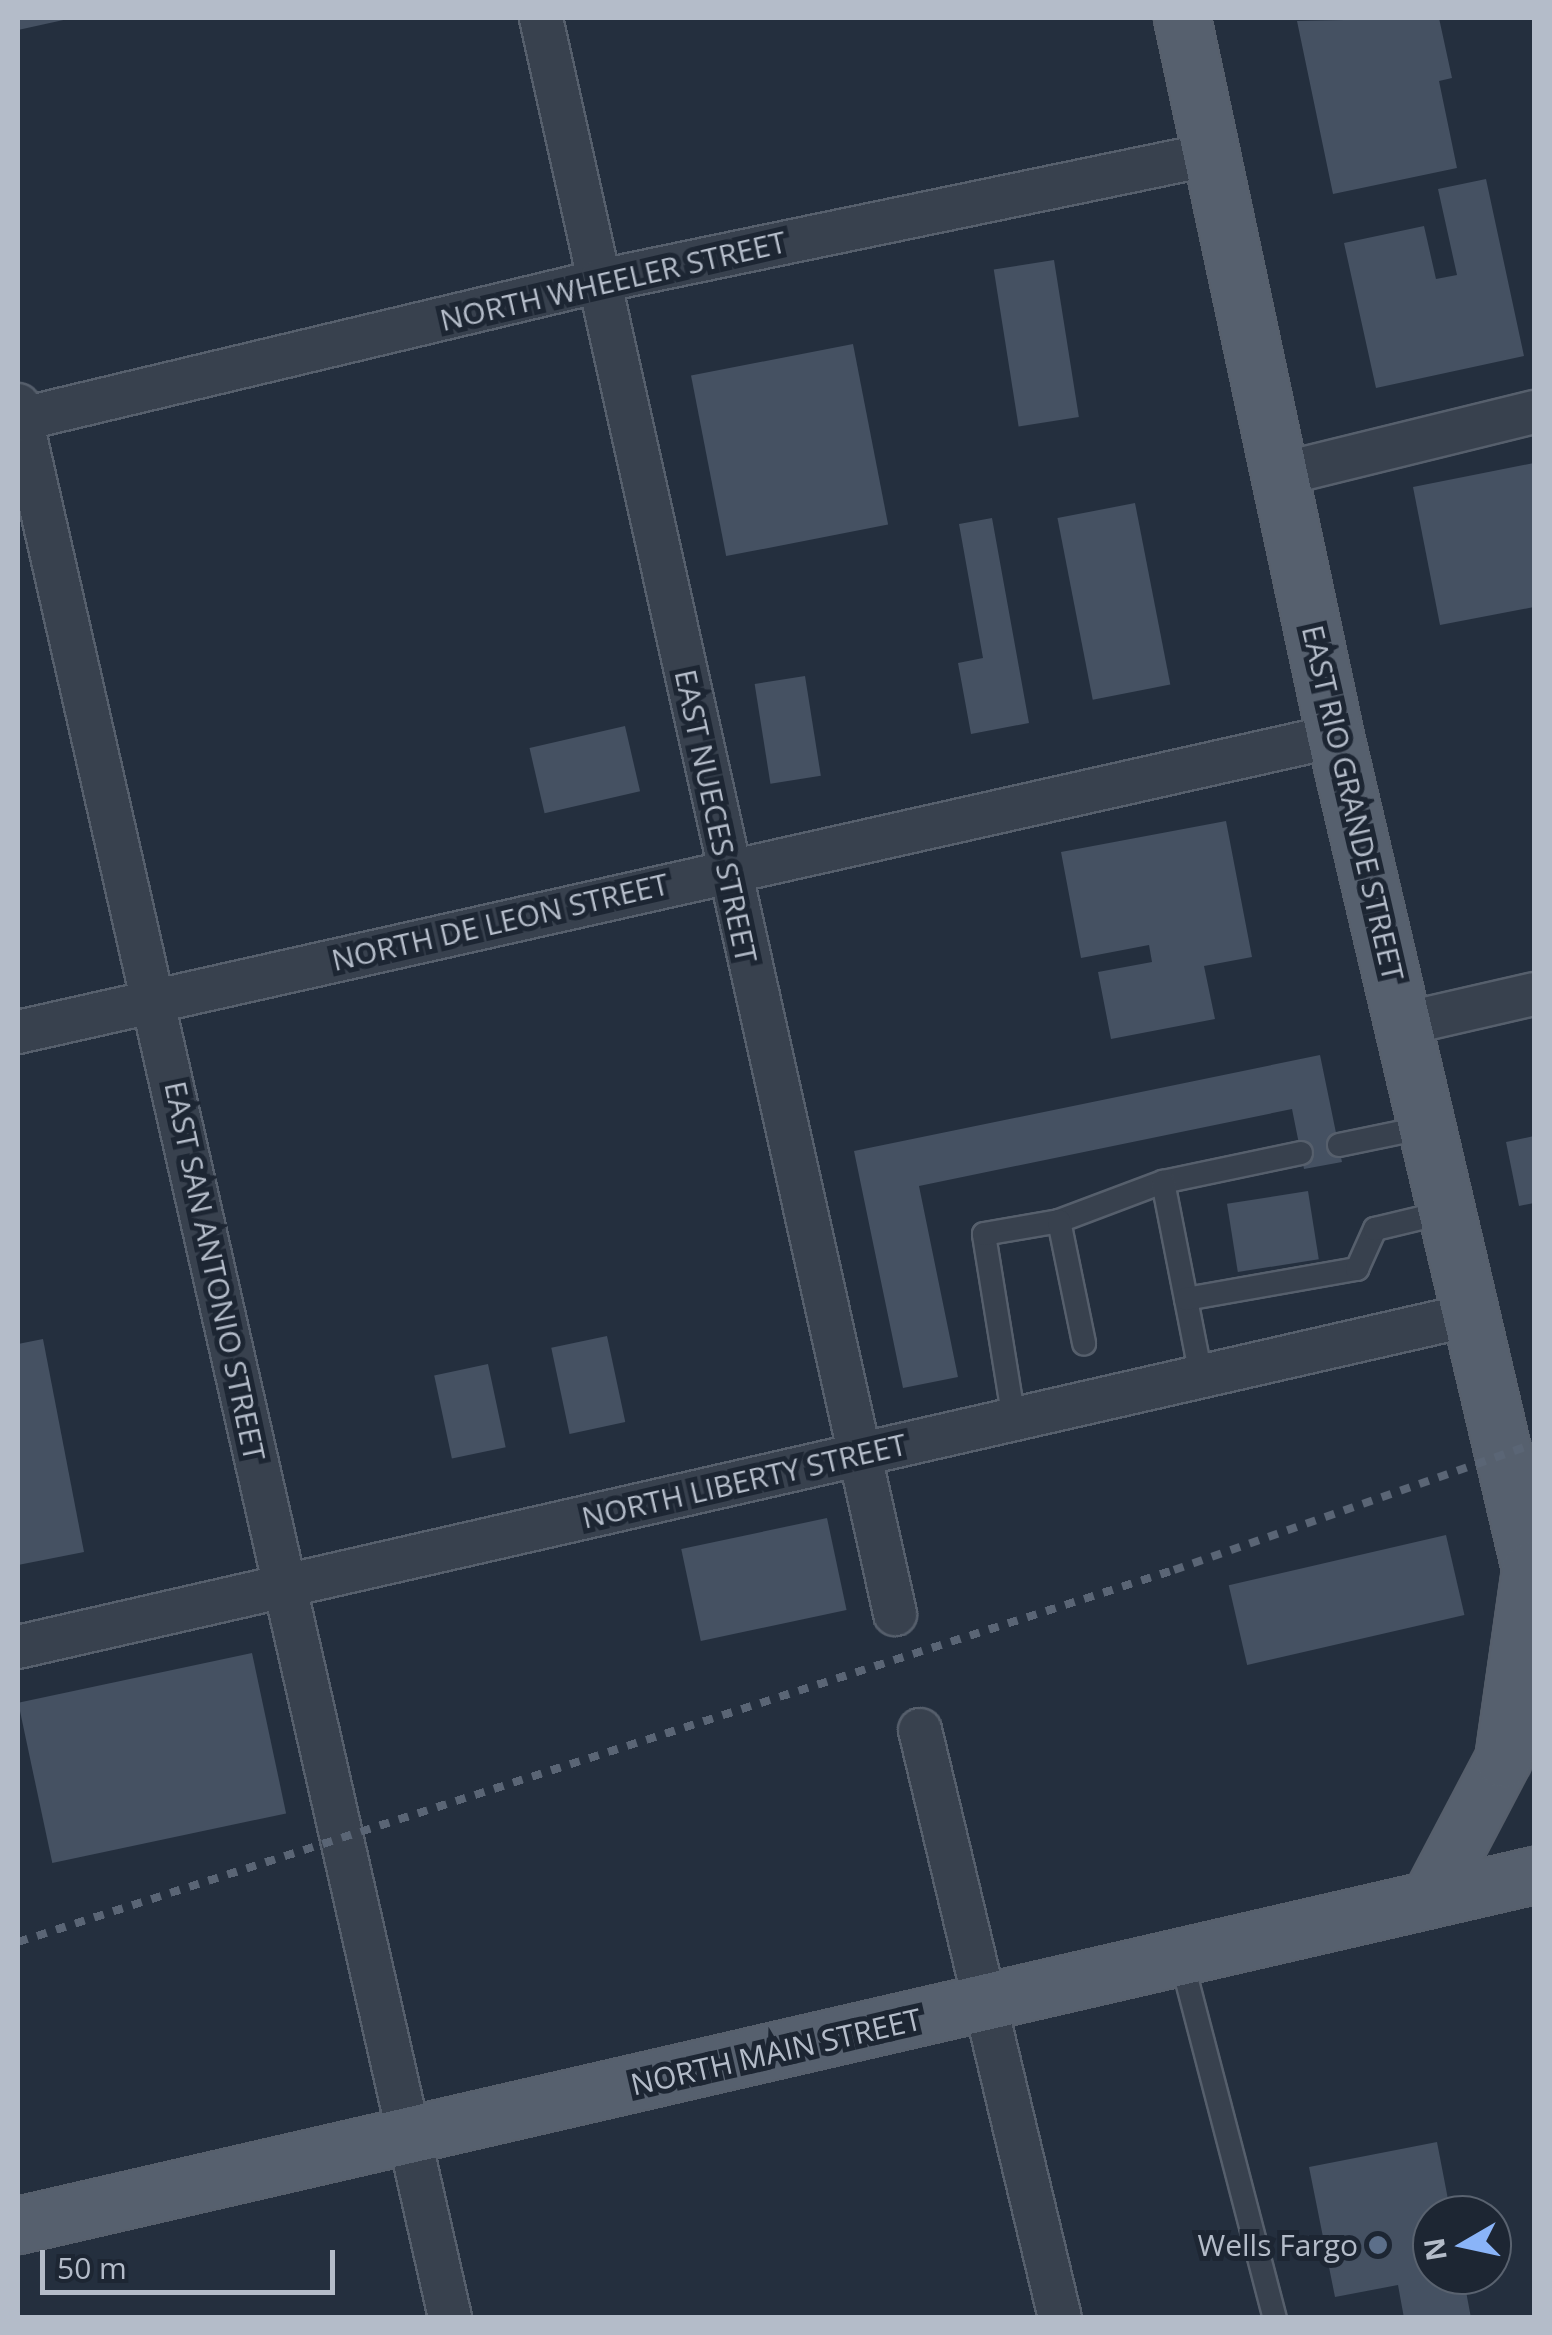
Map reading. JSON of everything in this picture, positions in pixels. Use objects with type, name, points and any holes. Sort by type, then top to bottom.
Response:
[{"type":"main road","name":"EAST RIO GRANDE STREET","points":[[1182,18],[1335,736],[1532,1578]]},
{"type":"main road","points":[[1431,1896],[1503,1759],[1532,1578]]},
{"type":"main road","name":"NORTH MAIN STREET","points":[[18,2226],[1534,1875]]},
{"type":"street","name":"EAST NUECES STREET","points":[[541,18],[896,1614]]},
{"type":"street","name":"NORTH WHEELER STREET","points":[[19,415],[600,281],[1212,154]]},
{"type":"street","points":[[1282,474],[1534,412]]},
{"type":"street","name":"EAST SAN ANTONIO STREET","points":[[19,415],[156,1000],[450,2318]]},
{"type":"street","name":"NORTH DE LEON STREET","points":[[18,1032],[1335,736]]},
{"type":"street","points":[[1403,1024],[1534,994]]},
{"type":"street","name":"NORTH LIBERTY STREET","points":[[18,1647],[1470,1314]]},
{"type":"street","points":[[920,1730],[989,2002],[1060,2318]]},
{"type":"lane","points":[[1339,1145],[1426,1128]]},
{"type":"lane","points":[[1014,1420],[984,1234],[1058,1220],[1163,1182],[1301,1153]]},
{"type":"lane","points":[[1163,1182],[1201,1376]]},
{"type":"lane","points":[[1186,1299],[1357,1268],[1375,1229],[1446,1212]]},
{"type":"lane","points":[[1058,1220],[1084,1343]]},
{"type":"lane","points":[[1180,1958],[1275,2318]]},
{"type":"building","points":[[18,18],[68,18],[68,19],[18,30]]},
{"type":"building","points":[[1439,18],[1452,78],[1439,81],[1457,168],[1333,194],[1297,21]]},
{"type":"building","points":[[1486,179],[1524,356],[1376,388],[1344,243],[1424,226],[1436,279],[1457,275],[1438,189]]},
{"type":"building","points":[[1054,260],[1079,417],[1019,427],[994,270]]},
{"type":"building","points":[[853,344],[888,525],[726,556],[691,375]]},
{"type":"building","points":[[1534,463],[1534,607],[1440,625],[1413,487]]},
{"type":"building","points":[[1135,503],[1170,685],[1093,700],[1057,518]]},
{"type":"building","points":[[992,518],[1029,723],[971,734],[958,663],[983,658],[959,524]]},
{"type":"building","points":[[805,676],[821,776],[770,784],[755,684]]},
{"type":"building","points":[[625,726],[640,791],[545,813],[530,748]]},
{"type":"building","points":[[1226,821],[1252,957],[1204,966],[1215,1019],[1111,1039],[1098,972],[1152,962],[1149,945],[1081,958],[1061,852]]},
{"type":"building","points":[[1320,1055],[1342,1162],[1304,1169],[1292,1109],[919,1186],[958,1377],[903,1388],[854,1151]]},
{"type":"building","points":[[1534,1136],[1534,1203],[1519,1206],[1506,1142]]},
{"type":"building","points":[[1308,1191],[1319,1259],[1238,1272],[1227,1204]]},
{"type":"building","points":[[607,1336],[625,1422],[570,1434],[551,1348]]},
{"type":"building","points":[[43,1339],[84,1552],[18,1565],[18,1344]]},
{"type":"building","points":[[488,1364],[506,1447],[452,1459],[434,1375]]},
{"type":"building","points":[[827,1518],[847,1610],[701,1641],[681,1549]]},
{"type":"building","points":[[1446,1535],[1464,1615],[1247,1665],[1229,1585]]},
{"type":"building","points":[[252,1653],[286,1813],[52,1863],[18,1703]]},
{"type":"building","name":"Wells Fargo","points":[[1437,2142],[1447,2195],[1412,2195],[1412,2295],[1467,2295],[1471,2318],[1404,2318],[1398,2285],[1335,2297],[1309,2167]]},
{"type":"railway","points":[[18,1942],[1174,1570],[1534,1444]]},
{"type":"place","name":"Wells Fargo","points":[[1378,2245]]}]
